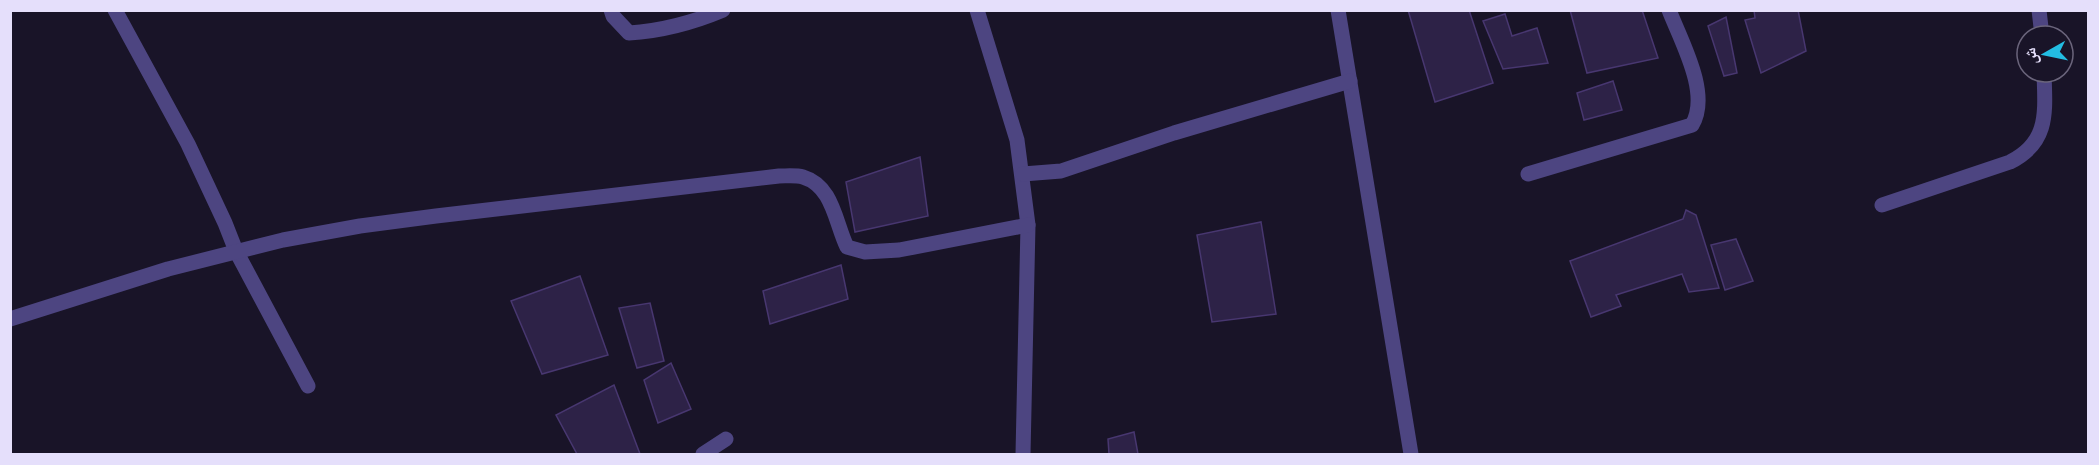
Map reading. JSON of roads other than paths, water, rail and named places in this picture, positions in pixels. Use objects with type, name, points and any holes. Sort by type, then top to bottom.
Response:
[{"type":"street","points":[[115,10],[188,144],[236,251],[308,386]]},
{"type":"street","points":[[611,10],[613,16],[629,33],[655,32],[697,21],[723,10]]},
{"type":"street","points":[[977,10],[1017,140],[1023,174],[1028,225],[1023,454]]},
{"type":"street","points":[[1338,10],[1411,454]]},
{"type":"street","points":[[1528,174],[1692,125],[1697,116],[1699,102],[1696,86],[1692,67],[1669,10]]},
{"type":"street","points":[[1023,174],[1060,171],[1174,133],[1350,81]]},
{"type":"street","points":[[1882,205],[2010,162],[2024,155],[2034,145],[2041,128],[2045,109],[2044,84]]},
{"type":"street","points":[[10,319],[147,275],[236,251],[338,230],[425,217],[779,176],[802,176],[818,183],[829,197],[840,233],[847,247],[865,252],[899,250],[1028,225]]},
{"type":"street","points":[[703,454],[726,439]]}]
